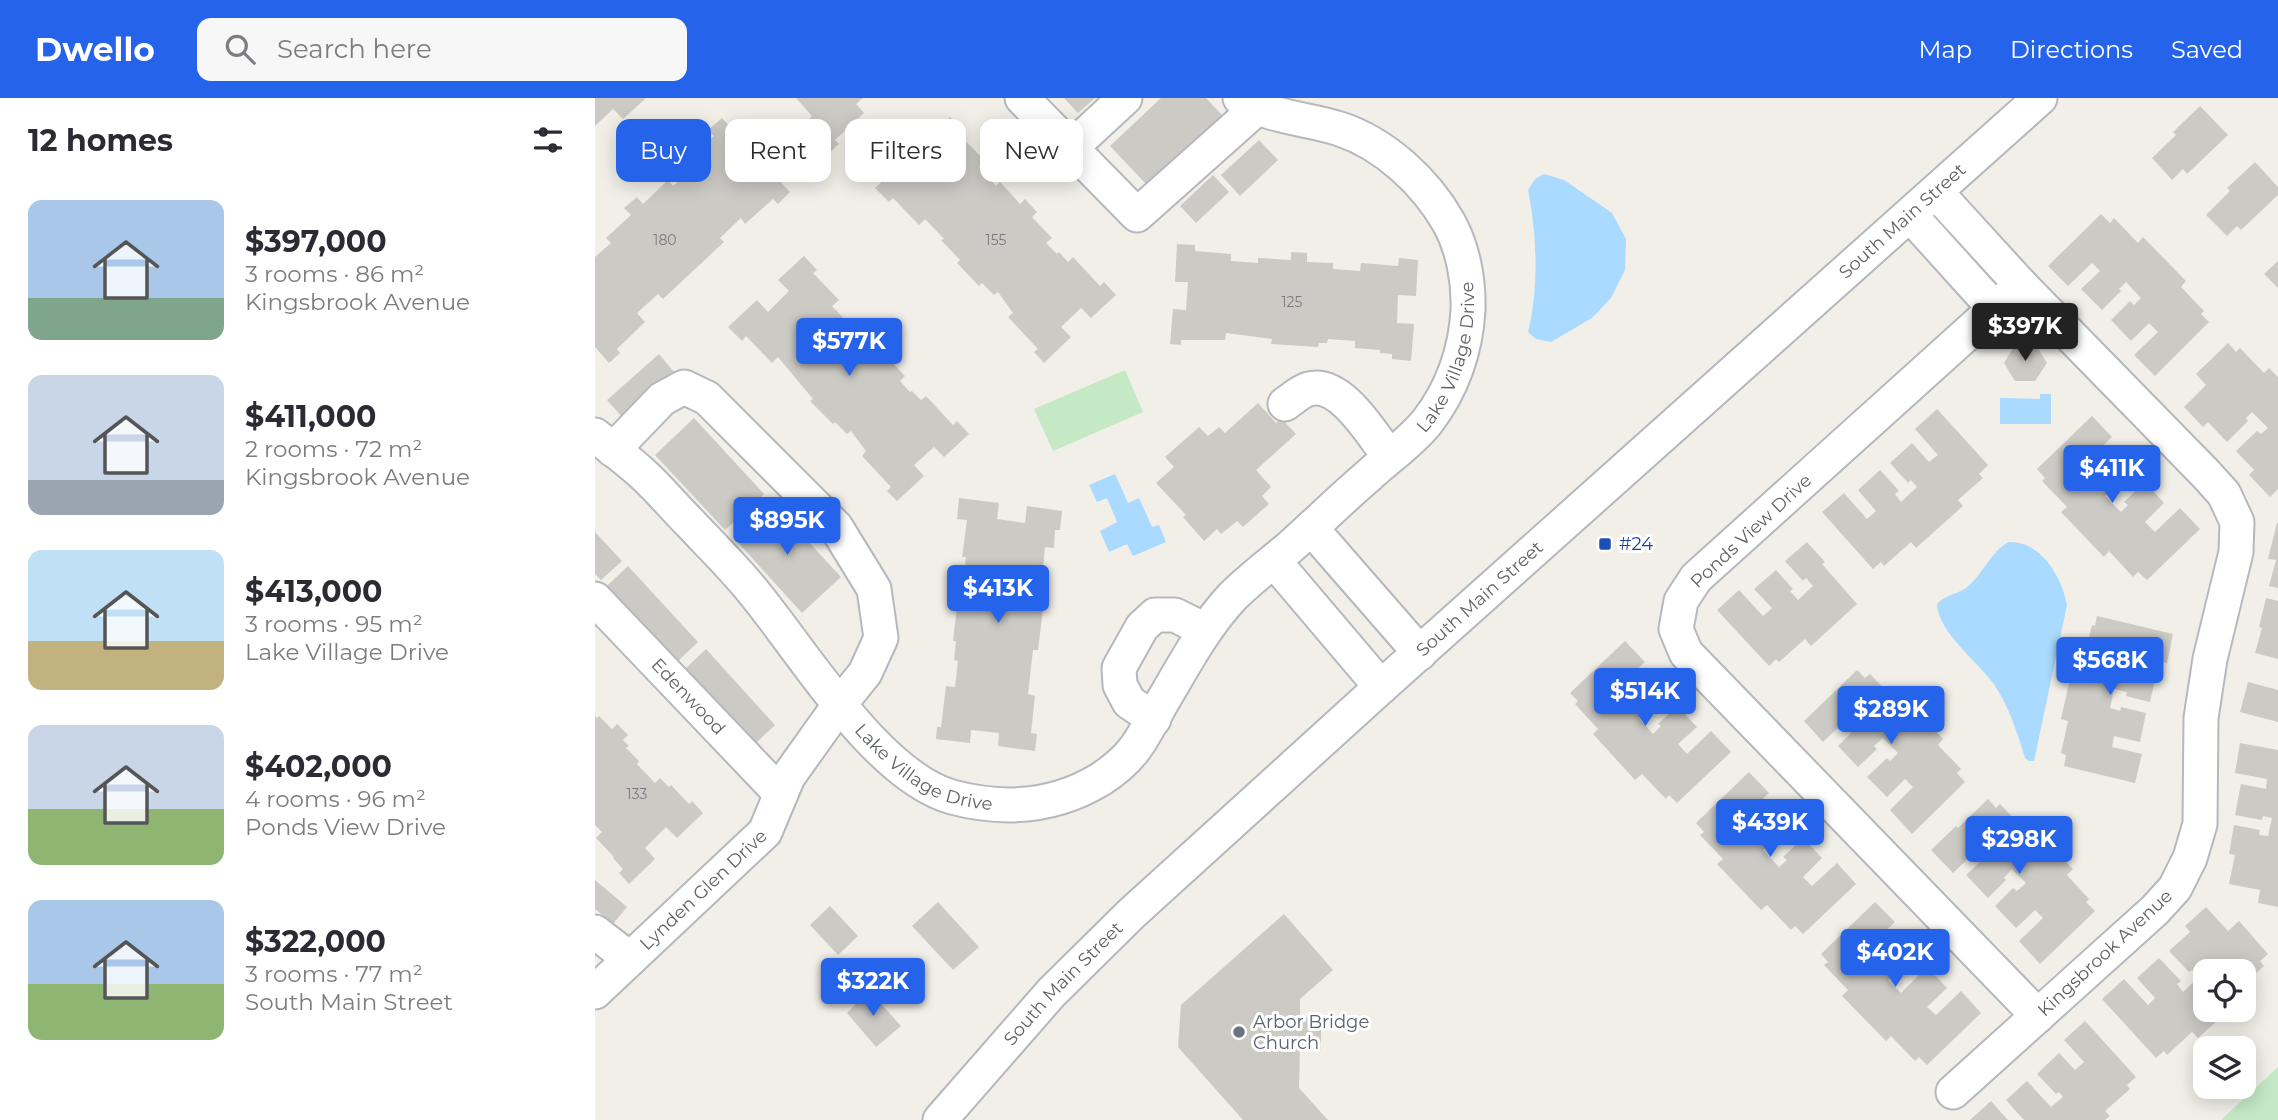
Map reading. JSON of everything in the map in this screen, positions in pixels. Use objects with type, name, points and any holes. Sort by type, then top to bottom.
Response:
[{"type":"street","points":[[1022,98],[1043,119]]},
{"type":"street","points":[[1083,137],[1125,98]]},
{"type":"street","name":"South Main Street","points":[[940,1120],[1051,993],[1122,923],[1381,687],[2040,98]]},
{"type":"street","points":[[1083,160],[1137,215],[1248,104]]},
{"type":"street","name":"Lake Village Drive","points":[[604,442],[646,477],[747,584],[840,704],[883,751],[926,786],[951,796],[998,805],[1046,803],[1072,794],[1103,777],[1131,755],[1146,734],[1205,630],[1234,595],[1425,425],[1445,396],[1459,363],[1467,330],[1468,293],[1462,259],[1450,226],[1430,194],[1376,145],[1341,129],[1248,104]]},
{"type":"street","name":"Kingsbrook Avenue","points":[[1936,192],[2021,285],[2205,472],[2224,494],[2237,522],[2236,552],[2210,659],[2201,718],[2200,824],[2190,858],[2175,888],[2155,911],[1953,1092]]},
{"type":"street","points":[[1910,215],[1995,309]]},
{"type":"street","name":"Ponds View Drive","points":[[2021,285],[1696,578],[1681,601],[1676,629],[1686,653],[2038,1016]]},
{"type":"street","name":"Lynden Glen Drive","points":[[595,992],[765,832],[789,777],[865,673],[881,638],[874,589],[835,527],[707,398],[684,387],[662,398],[604,442]]},
{"type":"street","points":[[1285,404],[1308,389],[1326,388],[1344,400],[1389,457]]},
{"type":"street","points":[[1311,528],[1420,653]]},
{"type":"street","points":[[1274,561],[1381,687]]},
{"type":"street","name":"Edenwood","points":[[595,599],[781,794]]},
{"type":"street","points":[[1154,719],[1129,702],[1120,685],[1119,667],[1142,627],[1155,615],[1175,615],[1205,630]]},
{"type":"street","points":[[595,932],[630,959]]},
{"type":"green space","points":[[1125,370],[1143,412],[1053,451],[1034,409]]},
{"type":"green space","points":[[2278,1067],[2278,1120],[2221,1120],[2244,1099],[2256,1099],[2256,1087]]},
{"type":"water","points":[[1544,174],[1564,180],[1612,213],[1626,239],[1625,270],[1611,298],[1592,318],[1551,342],[1536,339],[1528,332],[1534,297],[1535,261],[1528,190],[1535,179]]},
{"type":"water","points":[[2040,394],[2051,394],[2051,424],[2000,424],[2000,398],[2040,399]]},
{"type":"water","points":[[1115,474],[1128,503],[1139,498],[1152,527],[1159,525],[1166,542],[1133,556],[1127,544],[1109,552],[1100,531],[1117,522],[1107,498],[1097,502],[1089,485]]},
{"type":"water","points":[[2009,542],[2031,547],[2040,554],[2055,572],[2067,605],[2034,761],[2025,758],[2012,719],[1999,692],[1951,636],[1939,615],[1937,604],[1966,588],[2002,546]]},
{"type":"building","points":[[595,98],[646,98],[623,119],[613,109],[595,126]]},
{"type":"building","points":[[796,98],[863,98],[856,104],[864,113],[858,119],[845,119],[845,131],[835,140],[839,144],[831,151],[831,119],[809,119],[812,116]]},
{"type":"building","points":[[1064,98],[1095,98],[1078,113]]},
{"type":"building","points":[[1161,98],[1206,98],[1222,115],[1147,185],[1110,146]]},
{"type":"building","points":[[2200,106],[2228,135],[2187,174],[2183,169],[2172,180],[2152,158],[2176,135],[2173,132]]},
{"type":"building","points":[[722,118],[725,121],[725,182],[781,182],[790,192],[778,204],[773,199],[745,224],[741,218],[720,238],[724,242],[663,299],[658,294],[637,313],[645,322],[617,349],[620,353],[609,363],[595,347],[595,257],[611,243],[606,238],[631,215],[624,208],[637,197],[643,204],[666,182],[673,186],[677,182],[711,182],[711,139],[714,136],[711,127]]},
{"type":"building","points":[[1259,140],[1278,160],[1240,196],[1221,175]]},
{"type":"building","points":[[966,141],[980,156],[980,182],[992,182],[996,186],[1000,182],[1020,204],[1025,199],[1037,212],[1032,217],[1052,238],[1046,243],[1068,262],[1073,257],[1100,286],[1104,282],[1116,295],[1091,318],[1081,308],[1061,327],[1071,337],[1044,363],[1034,352],[1038,349],[1008,317],[1013,313],[998,292],[994,295],[982,283],[979,286],[957,263],[960,260],[925,219],[919,225],[893,198],[889,202],[875,188],[881,182],[966,182]]},
{"type":"building","points":[[2255,162],[2278,187],[2278,195],[2241,230],[2237,226],[2227,236],[2206,215],[2230,191],[2227,188]]},
{"type":"building","points":[[1213,175],[1229,192],[1196,223],[1180,206]]},
{"type":"building","points":[[2101,214],[2110,223],[2114,218],[2138,243],[2143,237],[2186,281],[2181,287],[2204,311],[2201,314],[2209,322],[2155,376],[2134,355],[2158,332],[2149,323],[2131,341],[2111,320],[2130,301],[2134,305],[2141,298],[2126,282],[2102,310],[2081,289],[2100,271],[2092,263],[2068,286],[2048,266]]},
{"type":"building","points":[[1177,244],[1195,245],[1195,251],[1231,254],[1231,261],[1258,263],[1258,258],[1291,260],[1291,252],[1307,253],[1307,262],[1333,263],[1333,269],[1360,271],[1361,263],[1398,266],[1399,258],[1418,260],[1416,296],[1398,295],[1397,323],[1414,324],[1411,361],[1392,359],[1392,354],[1380,353],[1380,350],[1355,348],[1355,341],[1328,339],[1327,343],[1319,343],[1318,347],[1271,344],[1272,339],[1226,333],[1225,340],[1181,340],[1181,345],[1170,344],[1173,309],[1186,310],[1188,282],[1175,282]]},
{"type":"building","points":[[804,256],[817,270],[813,273],[839,300],[832,306],[849,324],[853,321],[873,343],[878,338],[890,351],[886,356],[905,376],[900,381],[910,392],[921,400],[926,396],[953,425],[957,421],[969,434],[944,457],[934,447],[914,465],[924,476],[897,501],[887,491],[891,487],[862,456],[866,451],[851,431],[847,434],[835,422],[833,424],[810,401],[813,399],[778,357],[772,363],[746,336],[742,341],[728,327],[757,300],[768,312],[789,291],[778,280]]},
{"type":"building","points":[[2278,261],[2278,288],[2264,274]]},
{"type":"building","points":[[2228,343],[2236,352],[2240,348],[2264,373],[2269,368],[2278,377],[2278,489],[2270,497],[2249,475],[2254,470],[2236,451],[2257,431],[2261,434],[2268,428],[2252,412],[2246,418],[2248,421],[2227,442],[2208,422],[2203,427],[2184,407],[2206,385],[2196,374]]},
{"type":"building","points":[[2015,345],[2037,347],[2047,363],[2035,381],[2015,381],[2004,363]]},
{"type":"building","points":[[659,354],[674,372],[623,418],[607,400]]},
{"type":"building","points":[[1258,403],[1276,423],[1281,418],[1296,434],[1256,470],[1271,487],[1262,496],[1269,504],[1243,527],[1237,521],[1221,534],[1217,529],[1204,541],[1183,517],[1186,515],[1156,483],[1174,467],[1165,457],[1199,427],[1208,436],[1219,427],[1225,433]]},
{"type":"building","points":[[1937,409],[1988,465],[1979,474],[1983,478],[1958,500],[1963,506],[1916,548],[1911,542],[1884,566],[1881,562],[1873,569],[1822,512],[1844,493],[1867,519],[1876,511],[1858,490],[1880,470],[1899,491],[1895,494],[1901,502],[1917,487],[1911,480],[1908,483],[1890,463],[1912,443],[1929,462],[1938,455],[1915,429]]},
{"type":"building","points":[[2092,416],[2112,437],[2087,461],[2096,470],[2115,452],[2135,473],[2115,492],[2112,490],[2105,496],[2121,512],[2128,505],[2124,502],[2145,482],[2164,503],[2145,522],[2155,532],[2180,508],[2200,529],[2147,580],[2138,572],[2133,577],[2109,551],[2104,557],[2061,512],[2067,507],[2042,481],[2045,478],[2037,469]]},
{"type":"building","points":[[694,418],[764,494],[725,530],[655,455]]},
{"type":"building","points":[[959,498],[999,503],[997,519],[1025,523],[1027,506],[1062,511],[1060,530],[1055,530],[1054,548],[1045,547],[1042,579],[1038,579],[1036,594],[1040,594],[1038,608],[1043,609],[1038,650],[1033,650],[1028,694],[1035,696],[1031,733],[1037,734],[1035,751],[998,746],[999,733],[971,730],[970,743],[936,739],[937,727],[941,727],[946,686],[955,687],[958,661],[954,660],[956,641],[953,641],[958,599],[961,599],[963,584],[968,584],[969,573],[964,572],[966,557],[962,557],[967,520],[957,519]]},
{"type":"building","points":[[771,501],[841,577],[802,613],[733,537]]},
{"type":"building","points":[[2277,523],[2278,588],[2269,586],[2276,560],[2268,559]]},
{"type":"building","points":[[595,532],[622,561],[601,580],[595,574]]},
{"type":"building","points":[[1807,542],[1825,562],[1822,564],[1857,604],[1811,646],[1805,639],[1779,662],[1776,659],[1769,666],[1717,610],[1739,590],[1763,616],[1772,608],[1754,589],[1776,570],[1793,589],[1790,591],[1798,600],[1813,586],[1806,578],[1803,581],[1785,561]]},
{"type":"building","points":[[628,566],[698,642],[677,662],[607,586]]},
{"type":"building","points":[[2266,598],[2278,601],[2278,659],[2255,653]]},
{"type":"building","points":[[2097,616],[2173,634],[2167,663],[2135,655],[2132,667],[2157,672],[2150,702],[2126,696],[2127,692],[2114,689],[2110,708],[2120,711],[2121,707],[2146,713],[2140,742],[2114,736],[2112,747],[2142,754],[2135,783],[2064,766],[2066,755],[2061,753],[2068,721],[2061,719],[2075,656],[2084,658],[2092,625],[2095,626]]},
{"type":"building","points":[[1625,641],[1645,662],[1620,685],[1629,694],[1649,675],[1668,696],[1649,714],[1646,712],[1639,718],[1653,734],[1661,726],[1658,724],[1677,706],[1697,727],[1678,744],[1687,754],[1711,731],[1731,752],[1677,803],[1669,795],[1666,799],[1642,774],[1635,780],[1593,734],[1598,729],[1575,704],[1578,701],[1570,693]]},
{"type":"building","points":[[706,649],[775,725],[755,744],[686,668]]},
{"type":"building","points":[[1857,670],[1865,678],[1870,674],[1893,698],[1899,693],[1943,739],[1938,745],[1961,769],[1957,773],[1965,782],[1912,834],[1890,810],[1913,787],[1905,779],[1887,797],[1867,777],[1887,758],[1890,761],[1898,753],[1883,738],[1874,746],[1877,749],[1858,767],[1838,746],[1856,728],[1847,719],[1823,742],[1804,721]]},
{"type":"building","points":[[2248,682],[2278,690],[2278,722],[2240,712]]},
{"type":"building","points":[[595,716],[599,716],[612,729],[617,724],[628,735],[623,740],[629,746],[626,748],[655,783],[660,778],[669,787],[671,785],[689,804],[692,801],[703,813],[677,838],[666,827],[645,848],[655,859],[629,884],[619,873],[623,869],[596,838],[602,832],[595,825]]},
{"type":"building","points":[[2240,743],[2278,750],[2278,907],[2258,903],[2260,890],[2229,884],[2235,855],[2229,854],[2234,825],[2260,830],[2259,835],[2268,836],[2272,818],[2263,816],[2262,820],[2235,815],[2241,784],[2266,789],[2267,779],[2235,773]]},
{"type":"building","points":[[1749,772],[1769,793],[1745,815],[1754,825],[1773,807],[1793,828],[1773,847],[1770,843],[1763,850],[1779,867],[1787,860],[1783,857],[1803,838],[1822,858],[1803,877],[1812,886],[1837,863],[1856,884],[1803,934],[1795,926],[1791,930],[1767,905],[1761,910],[1717,864],[1723,859],[1700,835],[1704,832],[1696,823]]},
{"type":"building","points":[[1988,799],[1996,808],[2000,804],[2024,829],[2029,824],[2073,869],[2067,875],[2089,899],[2086,902],[2095,911],[2040,964],[2019,941],[2043,918],[2035,910],[2016,928],[1995,906],[2013,888],[2017,891],[2026,883],[2012,869],[2004,878],[2006,880],[1988,898],[1966,875],[1985,857],[1978,849],[1953,873],[1931,850]]},
{"type":"building","points":[[595,880],[627,907],[613,924],[595,909]]},
{"type":"building","points":[[938,902],[979,947],[953,970],[912,926]]},
{"type":"building","points":[[1875,902],[1895,922],[1871,944],[1880,953],[1897,936],[1918,958],[1898,977],[1895,974],[1888,980],[1901,993],[1927,967],[1947,988],[1927,1007],[1936,1015],[1961,991],[1981,1013],[1927,1065],[1919,1057],[1915,1061],[1891,1036],[1886,1041],[1842,996],[1848,990],[1824,965],[1828,962],[1821,954]]},
{"type":"building","points":[[830,906],[858,936],[838,955],[810,925]]},
{"type":"building","points":[[2206,907],[2228,931],[2239,921],[2268,954],[2260,961],[2264,966],[2256,973],[2256,959],[2193,959],[2193,971],[2189,972],[2169,951],[2190,932],[2185,926]]},
{"type":"building","name":"Arbor Bridge Church","points":[[1284,914],[1333,970],[1300,999],[1300,1017],[1321,1017],[1321,1050],[1300,1050],[1299,1088],[1328,1120],[1243,1120],[1178,1047],[1181,1005]]},
{"type":"building","points":[[2159,958],[2181,981],[2177,984],[2183,992],[2193,983],[2193,1022],[2216,1022],[2200,1036],[2192,1032],[2167,1055],[2164,1051],[2156,1058],[2102,999],[2124,979],[2148,1005],[2155,998],[2137,978]]},
{"type":"building","points":[[867,988],[901,1026],[876,1047],[847,1013],[856,1004],[853,1001]]},
{"type":"building","points":[[2085,1021],[2136,1077],[2127,1085],[2130,1089],[2105,1111],[2110,1116],[2105,1120],[2024,1120],[2006,1100],[2027,1081],[2051,1107],[2063,1097],[2059,1092],[2056,1094],[2037,1074],[2059,1053],[2075,1070],[2084,1062],[2064,1040]]},
{"type":"building","points":[[1991,1101],[2008,1120],[1970,1120]]},
{"type":"place","name":"#24","points":[[1605,544]]},
{"type":"place","name":"Arbor Bridge Church","points":[[1239,1032]]}]
